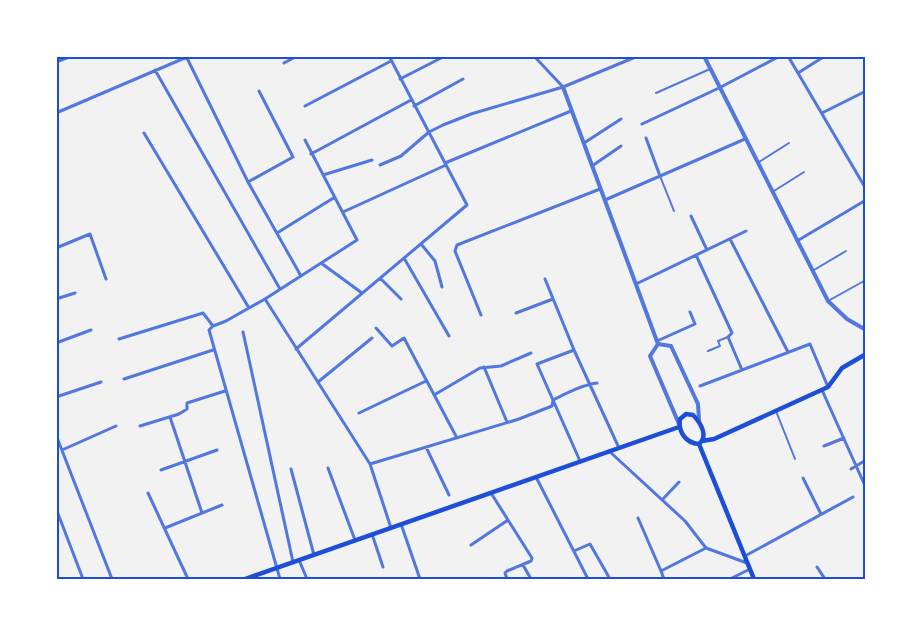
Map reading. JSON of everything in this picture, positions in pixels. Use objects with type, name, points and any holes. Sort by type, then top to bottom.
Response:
[{"type":"main road","points":[[754,579],[700,443],[703,430],[699,420],[690,414],[680,419],[679,425],[684,437],[689,441],[700,443],[714,439],[828,387],[842,368],[866,354]]},
{"type":"main road","points":[[245,579],[580,462],[679,425]]},
{"type":"street","points":[[56,62],[72,56]]},
{"type":"street","points":[[56,112],[186,56],[248,182],[301,276]]},
{"type":"street","points":[[284,63],[297,56]]},
{"type":"street","points":[[296,349],[467,205],[389,56]]},
{"type":"street","points":[[400,79],[445,56]]},
{"type":"street","points":[[534,56],[563,87],[658,343]]},
{"type":"street","points":[[380,165],[401,156],[429,132],[471,114],[563,87],[638,56]]},
{"type":"street","points":[[704,56],[828,301],[847,319],[866,330]]},
{"type":"street","points":[[642,124],[720,88],[780,56]]},
{"type":"street","points":[[788,56],[866,189]]},
{"type":"street","points":[[798,73],[826,56]]},
{"type":"street","points":[[305,106],[391,61]]},
{"type":"street","points":[[155,70],[280,289]]},
{"type":"street","points":[[414,106],[463,79]]},
{"type":"street","points":[[248,182],[293,157],[260,91]]},
{"type":"street","points":[[822,113],[866,91]]},
{"type":"street","points":[[311,154],[411,100]]},
{"type":"street","points":[[343,212],[445,164],[572,111]]},
{"type":"street","points":[[584,143],[621,119]]},
{"type":"street","points":[[144,133],[249,308]]},
{"type":"street","points":[[646,138],[660,176]]},
{"type":"street","points":[[604,200],[745,139]]},
{"type":"street","points":[[280,579],[213,350],[209,330],[213,326],[265,299],[357,240],[305,140]]},
{"type":"street","points":[[592,166],[621,146]]},
{"type":"street","points":[[323,175],[372,160]]},
{"type":"street","points":[[481,315],[455,251],[457,244],[600,189]]},
{"type":"street","points":[[277,233],[335,197]]},
{"type":"street","points":[[797,242],[866,200]]},
{"type":"street","points":[[691,216],[707,250]]},
{"type":"street","points":[[636,284],[746,231]]},
{"type":"street","points":[[56,248],[90,234],[106,280]]},
{"type":"street","points":[[730,239],[788,352]]},
{"type":"street","points":[[421,244],[435,261],[442,287]]},
{"type":"street","points":[[696,255],[732,333],[728,337],[742,370]]},
{"type":"street","points":[[404,258],[449,336]]},
{"type":"street","points":[[321,263],[362,293]]},
{"type":"street","points":[[380,278],[401,300]]},
{"type":"street","points":[[545,279],[574,350],[619,448]]},
{"type":"street","points":[[56,299],[75,293]]},
{"type":"street","points":[[265,299],[370,464],[391,528]]},
{"type":"street","points":[[516,313],[554,299]]},
{"type":"street","points":[[679,425],[650,356],[658,343],[695,324],[690,312]]},
{"type":"street","points":[[119,339],[203,313],[213,326]]},
{"type":"street","points":[[376,328],[392,346],[404,338],[457,438]]},
{"type":"street","points":[[56,343],[91,330]]},
{"type":"street","points":[[243,332],[293,562]]},
{"type":"street","points":[[318,382],[372,338]]},
{"type":"street","points":[[658,343],[671,346],[698,404],[699,420]]},
{"type":"street","points":[[700,386],[810,344],[828,387]]},
{"type":"street","points":[[124,379],[213,350]]},
{"type":"street","points":[[574,350],[537,364],[580,462]]},
{"type":"street","points":[[434,395],[480,368],[501,366],[531,353]]},
{"type":"street","points":[[484,368],[507,422]]},
{"type":"street","points":[[359,413],[426,381]]},
{"type":"street","points":[[56,397],[101,382]]},
{"type":"street","points":[[553,400],[598,382]]},
{"type":"street","points":[[822,390],[866,488]]},
{"type":"street","points":[[140,426],[179,414],[187,409],[187,403],[225,391]]},
{"type":"street","points":[[370,464],[507,422],[552,406],[553,400]]},
{"type":"street","points":[[170,417],[202,513]]},
{"type":"street","points":[[62,450],[116,426]]},
{"type":"street","points":[[56,435],[112,579]]},
{"type":"street","points":[[824,446],[844,438]]},
{"type":"street","points":[[426,447],[449,495]]},
{"type":"street","points":[[161,470],[217,450]]},
{"type":"street","points":[[609,451],[685,521],[706,548],[747,563]]},
{"type":"street","points":[[851,469],[866,460]]},
{"type":"street","points":[[328,468],[355,540]]},
{"type":"street","points":[[292,469],[314,555]]},
{"type":"street","points":[[536,477],[588,579]]},
{"type":"street","points":[[803,478],[821,514]]},
{"type":"street","points":[[662,500],[679,482]]},
{"type":"street","points":[[148,493],[188,579]]},
{"type":"street","points":[[491,493],[532,556],[531,561],[507,571],[505,573],[507,579]]},
{"type":"street","points":[[744,557],[853,497]]},
{"type":"street","points":[[165,528],[222,505]]},
{"type":"street","points":[[57,511],[83,579]]},
{"type":"street","points":[[638,518],[664,579]]},
{"type":"street","points":[[471,545],[508,520]]},
{"type":"street","points":[[401,524],[420,579]]},
{"type":"street","points":[[372,534],[383,567]]},
{"type":"street","points":[[574,551],[590,544],[610,579]]},
{"type":"street","points":[[661,571],[706,548]]},
{"type":"street","points":[[299,560],[307,579]]},
{"type":"street","points":[[524,565],[531,579]]},
{"type":"street","points":[[818,568],[825,579]]},
{"type":"street","points":[[730,579],[750,569]]},
{"type":"lane","points":[[656,93],[710,69]]},
{"type":"lane","points":[[757,163],[789,143]]},
{"type":"lane","points":[[772,193],[804,172]]},
{"type":"lane","points":[[660,176],[674,211]]},
{"type":"lane","points":[[812,271],[846,252]]},
{"type":"lane","points":[[828,301],[864,281]]},
{"type":"lane","points":[[708,351],[720,346],[718,341],[728,337]]},
{"type":"lane","points":[[776,411],[795,459]]}]
